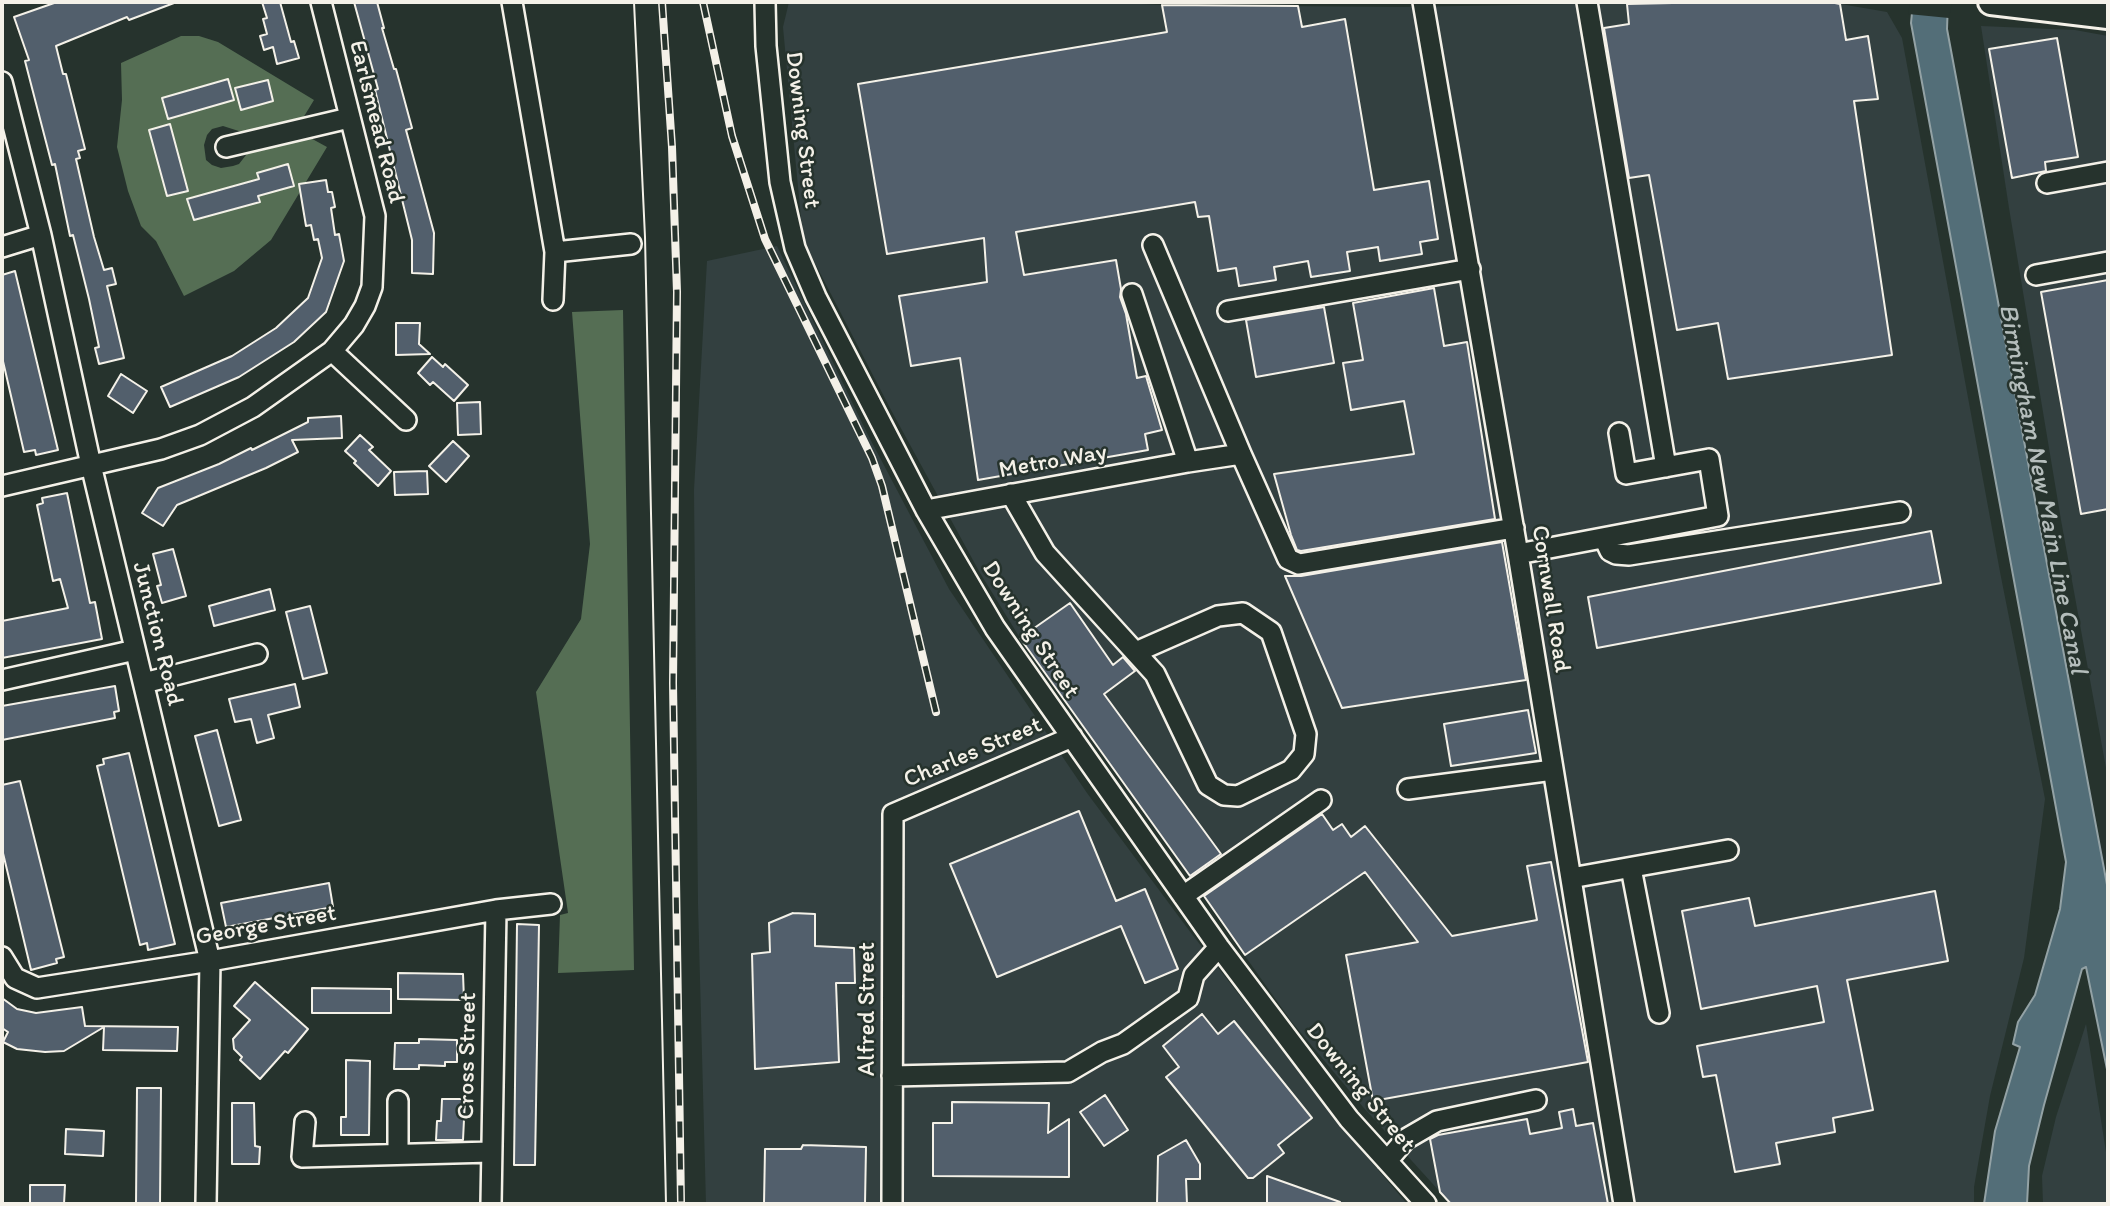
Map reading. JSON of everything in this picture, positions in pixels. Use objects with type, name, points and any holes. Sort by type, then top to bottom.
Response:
[{"type":"main road","points":[[1991,2],[2108,16]]},
{"type":"street","name":"Earlsmead Road","points":[[2,486],[161,449],[200,435],[253,407],[331,351],[354,325],[372,287],[375,216],[321,2]]},
{"type":"street","points":[[512,2],[555,252],[553,300]]},
{"type":"street","name":"Downing Street","points":[[765,2],[766,46],[780,183],[791,235],[816,298],[879,401],[926,510],[995,628],[1219,947],[1349,1119],[1426,1204]]},
{"type":"street","name":"Cornwall Road","points":[[1423,2],[1514,528],[1624,1204]]},
{"type":"street","points":[[1587,2],[1666,467]]},
{"type":"street","name":"Junction Road","points":[[2,82],[41,235],[91,466],[209,961],[206,1204]]},
{"type":"street","points":[[226,147],[349,118]]},
{"type":"street","points":[[2047,183],[2108,172]]},
{"type":"street","points":[[2,247],[41,235]]},
{"type":"street","points":[[555,252],[631,244]]},
{"type":"street","points":[[1153,245],[1241,454],[1289,559],[1299,564],[1514,528]]},
{"type":"street","points":[[2036,275],[2108,262]]},
{"type":"street","points":[[1228,312],[1470,269]]},
{"type":"street","points":[[1132,294],[1188,462]]},
{"type":"street","points":[[331,351],[406,420]]},
{"type":"street","points":[[1518,554],[1718,516],[1709,459],[1626,474],[1619,433]]},
{"type":"street","name":"Metro Way","points":[[926,510],[1241,454]]},
{"type":"street","points":[[1012,494],[1045,553],[1155,674],[1208,785],[1224,795],[1238,796],[1290,770],[1304,754],[1306,734],[1271,632],[1243,613],[1218,616],[1136,652]]},
{"type":"street","points":[[1604,538],[1610,551],[1629,555],[1900,512]]},
{"type":"street","points":[[2,680],[135,650]]},
{"type":"street","points":[[144,683],[257,654]]},
{"type":"street","name":"Charles Street","points":[[893,814],[1072,737]]},
{"type":"street","points":[[1408,789],[1553,770]]},
{"type":"street","points":[[1183,896],[1321,800]]},
{"type":"street","name":"Alfred Street","points":[[892,1204],[893,814]]},
{"type":"street","points":[[1571,878],[1728,850]]},
{"type":"street","points":[[1631,868],[1659,1013]]},
{"type":"street","name":"George Street","points":[[2,957],[15,978],[37,988],[209,961],[496,910],[551,904]]},
{"type":"street","name":"Cross Street","points":[[491,1204],[496,910]]},
{"type":"street","points":[[892,1076],[1068,1072],[1102,1052],[1123,1044],[1188,998],[1194,975],[1219,947]]},
{"type":"street","points":[[1387,1161],[1406,1139],[1437,1121],[1536,1100]]},
{"type":"street","points":[[398,1101],[398,1154]]},
{"type":"street","points":[[305,1122],[302,1157],[491,1152]]},
{"type":"shaded area","points":[[789,2],[1101,2],[1402,7],[1829,2],[1887,12],[1902,38],[2000,572],[2045,799],[2024,958],[1990,1096],[1974,1187],[1974,1204],[1451,1204],[1363,1107],[1291,1021],[1020,638],[980,573],[803,240],[783,27]]},
{"type":"shaded area","points":[[1981,26],[2075,30],[2108,36],[2108,779],[2061,520]]},
{"type":"shaded area","points":[[777,246],[867,433],[949,589],[1087,793],[1191,933],[1347,1133],[1407,1204],[706,1204],[698,904],[694,490],[707,261]]},
{"type":"shaded area","points":[[2086,1024],[2108,1165],[2108,1204],[2043,1204],[2042,1176],[2056,1117]]},
{"type":"green space","points":[[181,36],[199,36],[218,42],[314,100],[303,118],[245,133],[223,126],[212,129],[204,145],[206,160],[212,165],[221,168],[233,166],[239,164],[250,150],[305,135],[327,147],[271,240],[234,271],[184,296],[156,241],[141,226],[128,191],[117,147],[122,100],[121,63]]},
{"type":"green space","points":[[623,310],[634,970],[558,973],[560,915],[568,913],[536,692],[581,619],[590,544],[572,312]]},
{"type":"water","points":[[1913,2],[1948,2],[1947,29],[2108,890],[2108,1074],[2086,967],[2082,969],[2044,1105],[2029,1166],[2027,1204],[1984,1204],[1995,1131],[2020,1047],[2013,1044],[2018,1022],[2035,995],[2060,909],[2066,862],[1911,23]]},
{"type":"pier","points":[[1910,2],[1952,2],[1949,18],[1908,14]]},
{"type":"building","points":[[57,2],[174,3],[129,20],[127,17],[56,46],[85,149],[78,151],[80,158],[76,159],[94,237],[104,270],[112,268],[116,284],[107,286],[124,358],[99,364],[95,348],[99,347],[89,299],[73,235],[70,236],[55,164],[52,165],[25,61],[29,60],[14,17]]},
{"type":"building","points":[[262,2],[280,2],[291,42],[294,41],[299,58],[277,64],[273,47],[264,50],[260,36],[267,34],[263,19],[267,18]]},
{"type":"building","points":[[354,2],[377,2],[382,28],[412,128],[406,130],[434,233],[433,274],[412,273],[412,240],[375,90],[378,89]]},
{"type":"building","points":[[1627,4],[1840,4],[1846,40],[1868,36],[1878,99],[1854,101],[1892,355],[1728,379],[1718,323],[1677,330],[1649,175],[1629,178],[1604,28],[1629,24]]},
{"type":"building","points":[[1162,5],[1298,6],[1302,27],[1345,19],[1374,190],[1429,181],[1438,239],[1420,242],[1422,254],[1380,261],[1378,247],[1347,252],[1350,271],[1311,277],[1308,261],[1274,267],[1276,280],[1239,286],[1236,268],[1218,271],[1209,216],[1198,217],[1195,202],[1016,232],[1024,275],[1116,260],[1120,297],[1126,314],[1137,378],[1146,376],[1162,430],[1145,434],[1148,450],[978,480],[960,358],[911,366],[899,296],[987,282],[984,238],[887,254],[858,84],[1167,32]]},
{"type":"building","points":[[2057,38],[2078,157],[2045,162],[2046,171],[2012,178],[1989,49]]},
{"type":"building","points":[[228,79],[234,100],[168,119],[162,98]]},
{"type":"building","points":[[268,80],[273,101],[241,110],[235,88]]},
{"type":"building","points":[[170,124],[188,191],[167,196],[149,130]]},
{"type":"building","points":[[288,164],[294,186],[258,196],[260,202],[194,220],[187,199],[259,179],[257,173]]},
{"type":"building","points":[[326,180],[328,192],[332,192],[335,207],[331,208],[335,235],[339,234],[344,261],[326,312],[294,342],[239,377],[170,407],[161,387],[232,356],[276,328],[308,298],[322,258],[318,239],[314,240],[311,225],[306,226],[299,184]]},
{"type":"building","points":[[15,271],[58,450],[36,455],[35,450],[24,452],[2,357],[2,275]]},
{"type":"building","points":[[2108,280],[2108,509],[2081,514],[2041,292]]},
{"type":"building","points":[[1434,288],[1444,346],[1467,342],[1495,519],[1297,550],[1274,474],[1414,454],[1404,401],[1351,410],[1343,363],[1363,360],[1353,303]]},
{"type":"building","points":[[1324,307],[1334,363],[1256,377],[1246,320]]},
{"type":"building","points":[[396,323],[420,323],[419,344],[430,354],[396,355]]},
{"type":"building","points":[[432,357],[443,367],[445,364],[468,385],[454,401],[433,382],[430,385],[418,373]]},
{"type":"building","points":[[121,374],[147,391],[133,413],[108,396]]},
{"type":"building","points":[[480,402],[481,434],[458,435],[457,403]]},
{"type":"building","points":[[341,416],[342,438],[292,440],[298,452],[177,505],[163,526],[142,513],[158,488],[251,448],[252,450],[308,422],[308,418]]},
{"type":"building","points":[[360,435],[373,447],[369,450],[391,471],[378,486],[345,451]]},
{"type":"building","points":[[453,441],[469,456],[446,482],[429,466]]},
{"type":"building","points":[[427,471],[428,494],[395,495],[394,472]]},
{"type":"building","points":[[67,493],[90,603],[95,602],[102,639],[2,658],[2,621],[68,608],[60,579],[53,581],[37,505],[43,503],[42,498]]},
{"type":"building","points":[[1931,531],[1941,583],[1597,648],[1588,597]]},
{"type":"building","points":[[1502,542],[1526,680],[1342,708],[1285,576],[1301,576]]},
{"type":"building","points":[[173,549],[186,596],[162,603],[157,586],[161,585],[153,554]]},
{"type":"building","points":[[270,589],[275,610],[214,626],[209,606]]},
{"type":"building","points":[[1070,603],[1113,665],[1123,657],[1135,671],[1104,694],[1221,854],[1190,876],[1020,638]]},
{"type":"building","points":[[310,606],[327,673],[303,679],[286,612]]},
{"type":"building","points":[[295,684],[300,707],[268,715],[274,738],[257,743],[251,719],[235,722],[229,699]]},
{"type":"building","points":[[115,686],[119,711],[114,712],[115,718],[2,740],[2,706]]},
{"type":"building","points":[[1528,710],[1536,753],[1451,766],[1444,724]]},
{"type":"building","points":[[217,730],[241,820],[219,826],[195,736]]},
{"type":"building","points":[[129,753],[175,944],[148,950],[147,943],[140,945],[97,766],[104,764],[103,759]]},
{"type":"building","points":[[20,781],[64,957],[56,959],[57,963],[31,970],[2,849],[2,785]]},
{"type":"building","points":[[1079,811],[1116,901],[1145,889],[1178,969],[1145,983],[1121,926],[997,977],[950,864]]},
{"type":"building","points":[[1322,814],[1333,830],[1342,824],[1351,837],[1365,826],[1452,936],[1537,920],[1527,866],[1551,862],[1588,1062],[1373,1101],[1346,955],[1418,942],[1365,872],[1245,955],[1204,896]]},
{"type":"building","points":[[329,883],[333,907],[226,927],[221,903]]},
{"type":"building","points":[[1935,891],[1948,961],[1847,980],[1873,1110],[1833,1118],[1835,1132],[1776,1143],[1780,1164],[1735,1172],[1716,1075],[1703,1077],[1697,1046],[1824,1022],[1817,986],[1701,1009],[1682,911],[1749,898],[1755,926]]},
{"type":"building","points":[[793,913],[815,914],[815,946],[854,948],[855,983],[836,983],[839,1062],[755,1069],[752,954],[770,952],[769,923]]},
{"type":"building","points":[[517,924],[539,925],[535,1165],[514,1165]]},
{"type":"building","points":[[398,973],[463,974],[464,1000],[398,999]]},
{"type":"building","points":[[255,982],[308,1029],[288,1053],[285,1051],[260,1079],[240,1060],[242,1057],[234,1049],[233,1039],[250,1020],[234,1006]]},
{"type":"building","points":[[312,988],[391,989],[391,1013],[312,1013]]},
{"type":"building","points":[[2,998],[17,1009],[36,1013],[82,1007],[85,1026],[178,1027],[177,1051],[103,1050],[104,1027],[64,1051],[17,1049],[3,1042],[8,1032],[2,1028]]},
{"type":"building","points":[[1202,1014],[1218,1034],[1234,1021],[1312,1118],[1278,1145],[1284,1153],[1253,1178],[1248,1178],[1166,1077],[1179,1067],[1163,1046]]},
{"type":"building","points":[[419,1039],[457,1040],[457,1062],[445,1062],[445,1066],[419,1065],[419,1069],[394,1069],[395,1043],[419,1043]]},
{"type":"building","points":[[346,1060],[370,1061],[369,1135],[341,1135],[341,1117],[346,1117]]},
{"type":"building","points":[[137,1088],[161,1088],[160,1204],[136,1204]]},
{"type":"building","points":[[1105,1095],[1128,1130],[1104,1146],[1080,1112]]},
{"type":"building","points":[[442,1099],[465,1099],[463,1140],[436,1140],[437,1121],[441,1121]]},
{"type":"building","points":[[952,1102],[1049,1103],[1048,1133],[1069,1119],[1069,1177],[933,1176],[933,1123],[952,1123]]},
{"type":"building","points":[[232,1103],[254,1103],[255,1146],[260,1147],[259,1164],[232,1164]]},
{"type":"building","points":[[1573,1109],[1576,1126],[1593,1123],[1608,1204],[1451,1204],[1440,1192],[1430,1139],[1438,1135],[1527,1119],[1530,1134],[1562,1128],[1559,1112]]},
{"type":"building","points":[[66,1129],[104,1131],[103,1156],[65,1154]]},
{"type":"building","points":[[1186,1140],[1200,1164],[1200,1179],[1186,1179],[1187,1204],[1157,1204],[1158,1156]]},
{"type":"building","points":[[803,1145],[866,1147],[865,1204],[764,1204],[765,1149],[801,1149]]},
{"type":"building","points":[[1267,1176],[1340,1202],[1340,1204],[1267,1204]]},
{"type":"building","points":[[30,1185],[65,1185],[64,1204],[30,1204]]},
{"type":"tram line","points":[[634,2],[645,237],[666,1204]]},
{"type":"railway","points":[[662,2],[672,147],[677,292],[673,683],[681,1204]]},
{"type":"railway","points":[[703,2],[732,136],[765,239],[872,458],[882,486],[936,712]]},
{"type":"water label","name":"Birmingham New Main Line Canal","points":[[2042,489]]}]
